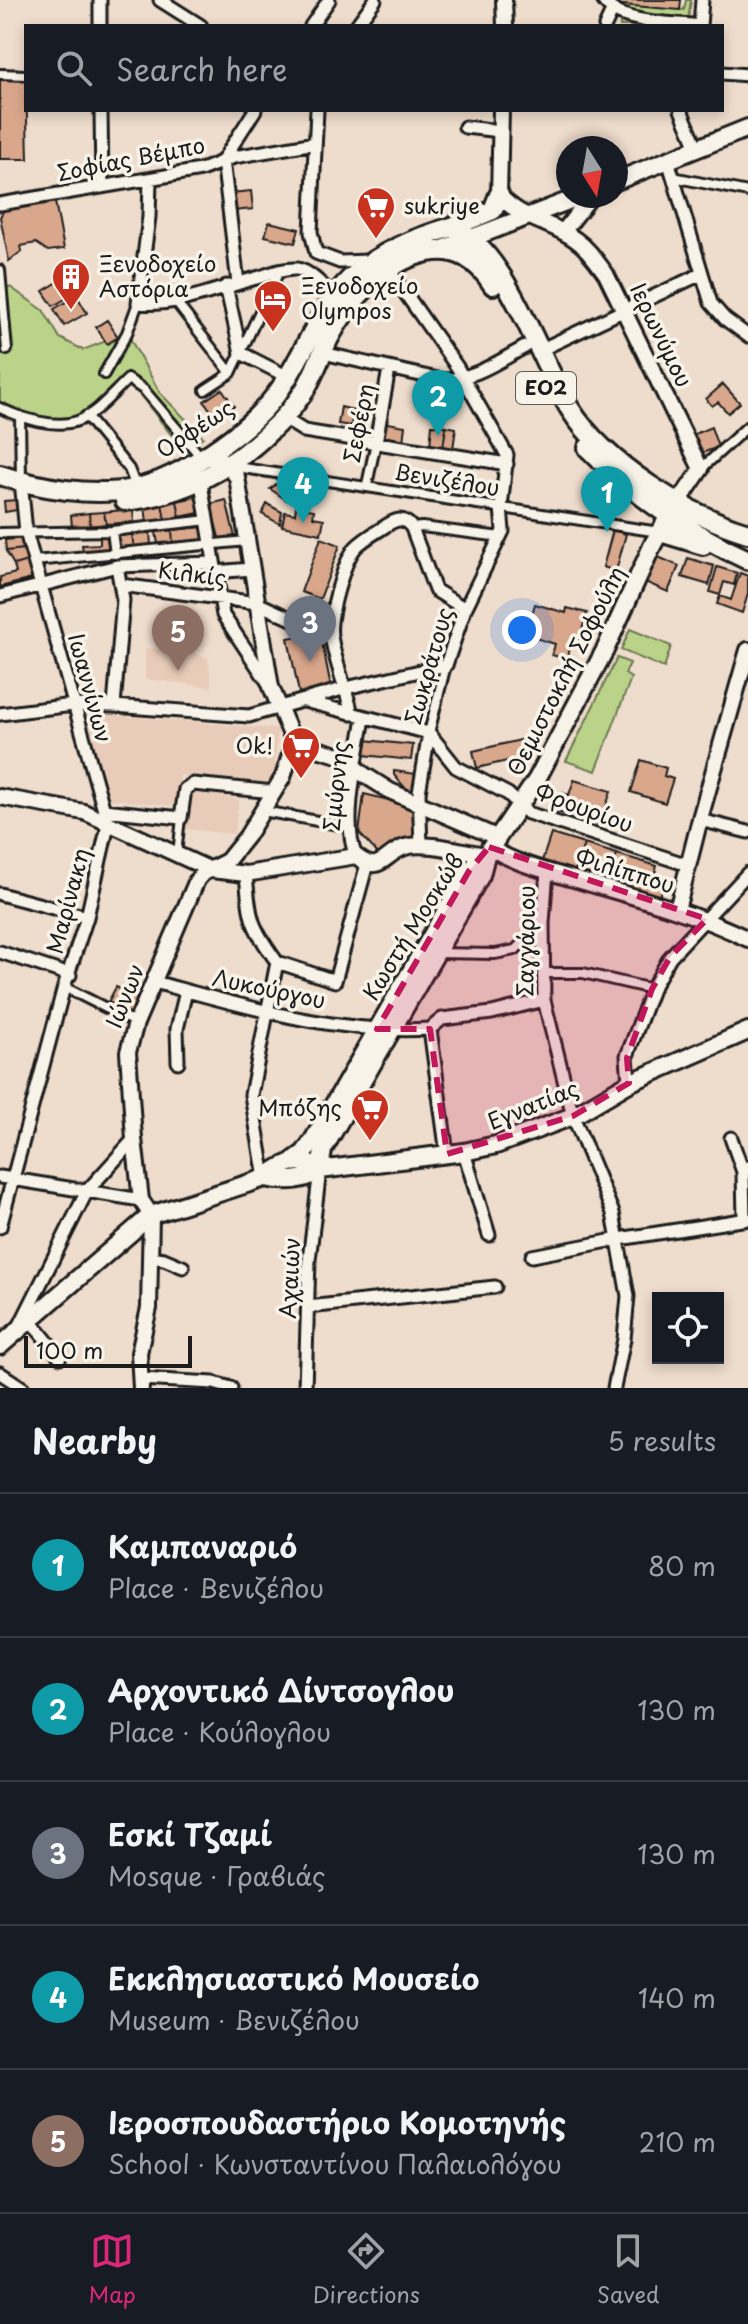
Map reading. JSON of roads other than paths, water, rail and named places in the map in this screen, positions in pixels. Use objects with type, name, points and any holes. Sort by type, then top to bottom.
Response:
[{"type":"main road","points":[[628,176],[748,128]]},
{"type":"main road","name":"Ορφέως","points":[[0,475],[22,486],[82,500],[128,501],[166,493],[229,466],[257,444],[303,393],[342,315],[381,265],[410,241],[493,210],[499,195]]},
{"type":"main road","points":[[443,249],[556,206]]},
{"type":"main road","name":"ΕΟ2","points":[[452,227],[472,238],[500,276],[551,398],[577,436],[611,470],[674,509],[740,556]]},
{"type":"main road","name":"Ορφέως","points":[[0,485],[89,491],[136,488],[162,479],[227,442],[259,415],[288,377],[334,297],[352,277],[381,265],[443,249]]},
{"type":"main road","name":"ΕΟ2","points":[[443,249],[464,255],[484,272],[532,349]]},
{"type":"main road","name":"ΕΟ2","points":[[674,509],[745,528]]},
{"type":"main road","name":"Θεμιστοκλή Σοφούλη","points":[[490,846],[520,806],[606,648],[660,532],[674,509]]},
{"type":"main road","points":[[660,532],[740,556]]},
{"type":"main road","name":"Κωστή Μοσκώβ","points":[[265,1178],[304,1153],[313,1140],[436,953],[481,875],[490,846]]},
{"type":"main road","name":"Κωστή Μοσκώβ","points":[[320,1170],[323,1150],[384,1030],[470,869],[490,846]]},
{"type":"main road","name":"Εγνατίας","points":[[320,1170],[496,1145],[573,1116],[629,1083],[748,1031]]},
{"type":"main road","points":[[290,1163],[309,1163],[320,1170]]},
{"type":"main road","points":[[0,1346],[151,1215],[265,1178],[282,1181],[298,1179],[320,1170]]},
{"type":"street","points":[[100,0],[100,24]]},
{"type":"street","points":[[160,0],[198,24]]},
{"type":"street","points":[[312,24],[329,0]]},
{"type":"street","points":[[357,24],[375,0]]},
{"type":"street","points":[[504,0],[505,24]]},
{"type":"street","points":[[603,0],[612,11],[625,17],[683,24]]},
{"type":"street","points":[[700,24],[702,0]]},
{"type":"street","points":[[606,24],[612,11]]},
{"type":"street","points":[[320,24],[321,12]]},
{"type":"street","points":[[724,73],[748,75]]},
{"type":"street","points":[[0,74],[24,75]]},
{"type":"street","points":[[101,112],[102,187]]},
{"type":"street","points":[[238,283],[223,160],[254,112]]},
{"type":"street","points":[[305,272],[316,253],[311,232],[317,112]]},
{"type":"street","points":[[499,195],[501,112]]},
{"type":"street","points":[[682,112],[697,147]]},
{"type":"street","points":[[465,127],[500,131]]},
{"type":"street","name":"Σοφίας Βέμπο","points":[[0,204],[201,170],[223,160],[315,143]]},
{"type":"street","points":[[668,160],[713,306],[748,336]]},
{"type":"street","points":[[673,177],[748,192]]},
{"type":"street","points":[[104,374],[127,333],[138,303],[149,217],[150,179]]},
{"type":"street","name":"Ιερωνύμου","points":[[499,195],[526,217],[575,238],[597,261],[625,310],[701,469]]},
{"type":"street","points":[[563,232],[582,208]]},
{"type":"street","points":[[283,418],[304,431],[507,464],[505,449],[464,378],[381,265],[340,262],[316,253]]},
{"type":"street","points":[[138,303],[151,305],[175,301],[279,271],[298,269],[334,297],[343,307],[342,315]]},
{"type":"street","points":[[0,270],[7,350]]},
{"type":"street","points":[[205,390],[231,373],[279,271]]},
{"type":"street","points":[[323,353],[442,380],[464,378],[625,310],[701,274]]},
{"type":"street","points":[[226,286],[241,353]]},
{"type":"street","points":[[175,301],[231,373]]},
{"type":"street","points":[[241,353],[288,377]]},
{"type":"street","name":"Σεφέρη","points":[[367,485],[389,369]]},
{"type":"street","points":[[0,408],[20,416],[61,423],[78,421],[128,379],[144,390],[202,457],[201,480],[223,615],[271,687],[294,742]]},
{"type":"street","points":[[20,416],[22,486]]},
{"type":"street","points":[[86,416],[129,469],[136,488]]},
{"type":"street","points":[[674,509],[701,469],[748,426]]},
{"type":"street","points":[[202,457],[216,458],[229,466],[240,486],[271,687]]},
{"type":"street","name":"Σωκράτους","points":[[421,845],[418,803],[429,733],[446,665],[465,609],[501,537],[504,521],[501,507],[507,464]]},
{"type":"street","name":"Βενιζέλου","points":[[229,466],[660,532]]},
{"type":"street","name":"Ιωαννίνων","points":[[22,486],[26,532],[108,825]]},
{"type":"street","points":[[352,714],[331,637],[331,615],[351,554],[359,544],[399,519],[406,521],[412,528],[435,590],[465,609]]},
{"type":"street","points":[[0,533],[112,531],[208,520]]},
{"type":"street","points":[[412,528],[501,537]]},
{"type":"street","points":[[112,531],[123,600],[114,706]]},
{"type":"street","points":[[34,561],[116,560],[247,541]]},
{"type":"street","name":"Κιλκίς","points":[[0,596],[116,560],[251,569]]},
{"type":"street","name":"Κιλκίς","points":[[121,585],[257,603],[331,637]]},
{"type":"street","points":[[677,910],[748,650]]},
{"type":"street","points":[[0,714],[73,705],[249,716],[346,688],[446,665]]},
{"type":"street","points":[[304,701],[429,733]]},
{"type":"street","name":"Σμύρνης","points":[[361,860],[350,843],[350,827],[355,767],[364,718]]},
{"type":"street","name":"Φρουρίου","points":[[429,733],[456,767],[508,794],[538,817],[688,865]]},
{"type":"street","name":"Φιλίππου","points":[[294,742],[341,756],[390,791],[418,803],[508,858],[707,919],[748,939]]},
{"type":"street","name":"Ιώνων","points":[[141,1200],[128,1052],[136,1023],[197,880],[231,857],[283,777],[294,742]]},
{"type":"street","points":[[104,810],[181,818],[184,792],[190,785],[274,792]]},
{"type":"street","points":[[0,797],[82,812],[211,870],[246,874],[361,860],[381,863],[401,849],[421,845],[490,846]]},
{"type":"street","points":[[263,811],[350,827]]},
{"type":"street","points":[[700,817],[748,830]]},
{"type":"street","name":"Μαρίνακη","points":[[0,1227],[64,987],[87,917],[108,825]]},
{"type":"street","points":[[246,874],[256,933],[277,962],[335,981],[361,860]]},
{"type":"street","name":"Σαγγάριου","points":[[547,871],[543,923],[544,1000],[573,1116],[608,1197],[619,1239],[628,1303],[614,1388]]},
{"type":"street","points":[[629,1083],[627,1056],[652,989],[670,957],[748,873]]},
{"type":"street","points":[[0,894],[87,917]]},
{"type":"street","points":[[436,953],[495,954],[515,950],[543,923]]},
{"type":"street","points":[[0,952],[70,975]]},
{"type":"street","points":[[265,1178],[251,1095],[277,962]]},
{"type":"street","points":[[543,973],[583,973],[652,989]]},
{"type":"street","name":"Λυκούργου","points":[[154,982],[269,1012],[384,1030],[430,1029],[442,1019],[492,1013],[544,1000]]},
{"type":"street","points":[[64,987],[136,1023]]},
{"type":"street","points":[[178,1062],[177,1029],[186,991]]},
{"type":"street","points":[[430,1029],[456,1153],[489,1235]]},
{"type":"street","points":[[532,1256],[746,1220],[745,1170],[731,1138]]},
{"type":"street","points":[[16,1332],[87,1191],[134,1139]]},
{"type":"street","name":"Αχαιών","points":[[305,1388],[309,1260],[320,1170]]},
{"type":"street","points":[[0,1177],[141,1200],[151,1215],[149,1308],[139,1353],[140,1384],[214,1383],[231,1388]]},
{"type":"street","points":[[150,1257],[183,1267]]},
{"type":"street","points":[[308,1307],[495,1287]]},
{"type":"street","points":[[30,1320],[60,1357]]},
{"type":"street","points":[[0,1373],[23,1388]]},
{"type":"lane","points":[[177,856],[181,818]]},
{"type":"place","name":"sukriye","points":[[376,240]]},
{"type":"place","name":"Ξενοδοχείο Αστόρια","points":[[71,311]]},
{"type":"place","name":"Ξενοδοχείο Olympos","points":[[273,333]]},
{"type":"place","name":"Αρχοντικό Δίντσογλου","points":[[438,436]]},
{"type":"place","name":"Εκκλησιαστικό Μουσείο","points":[[303,523]]},
{"type":"place","name":"Καμπαναριό","points":[[607,532]]},
{"type":"place","name":"Εσκί Τζαμί","points":[[310,662]]},
{"type":"place","name":"Ιεροσπουδαστήριο Κομοτηνής","points":[[178,671]]},
{"type":"place","name":"Ok!","points":[[301,780]]},
{"type":"place","name":"Μπόζης","points":[[370,1142]]}]
